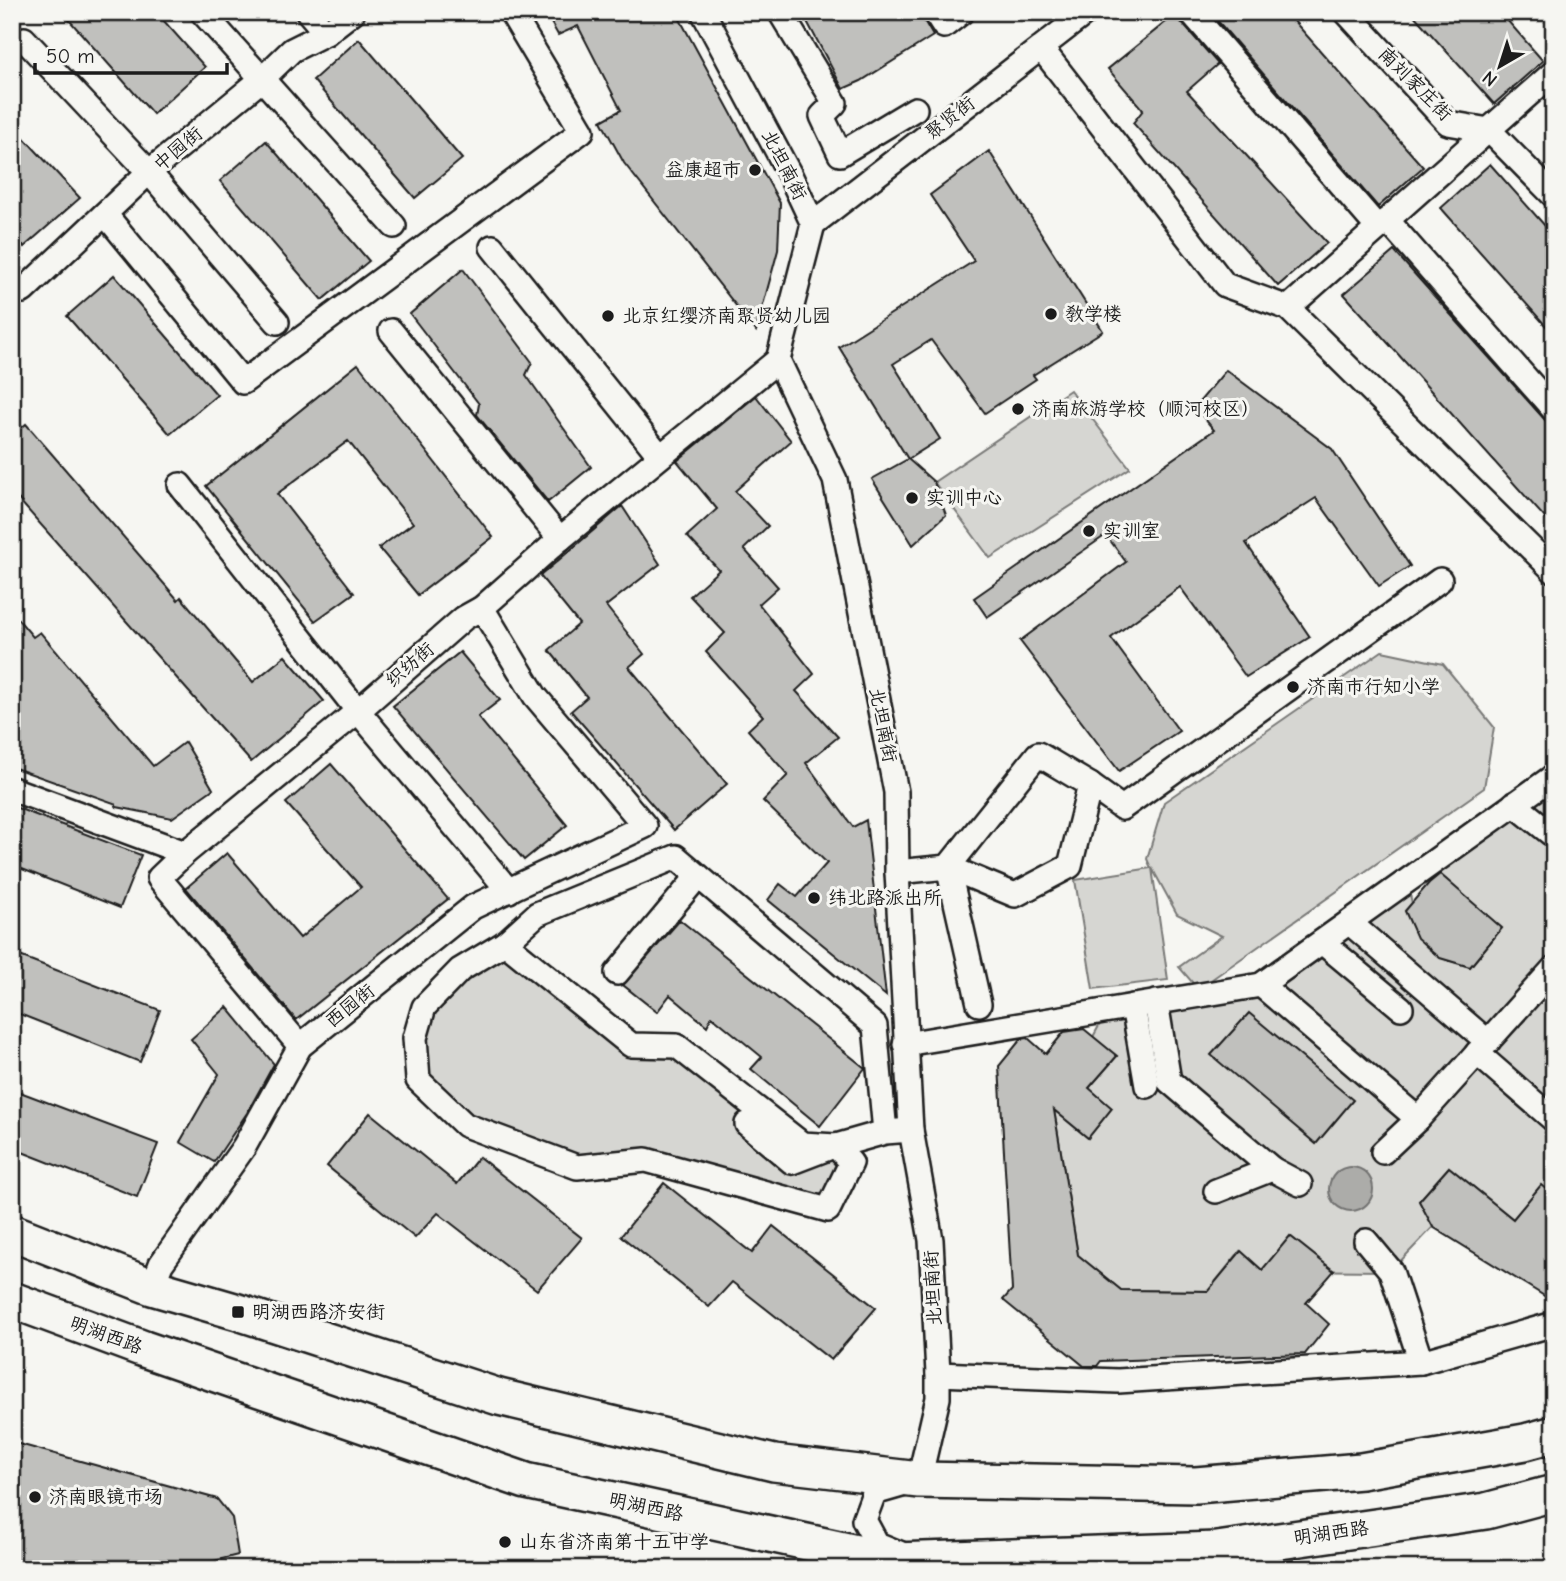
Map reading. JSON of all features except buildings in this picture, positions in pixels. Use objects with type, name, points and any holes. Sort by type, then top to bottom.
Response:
[{"type":"main road","points":[[12,1232],[152,1287],[238,1312],[499,1397],[774,1463],[919,1479],[1196,1485],[1361,1471],[1525,1442],[1554,1434]]},
{"type":"main road","name":"明湖西路","points":[[12,1300],[144,1349],[526,1481],[894,1561],[1217,1550],[1486,1511],[1554,1493]]},
{"type":"street","points":[[202,12],[394,226]]},
{"type":"street","points":[[308,12],[326,33]]},
{"type":"street","name":"中园街","points":[[12,284],[23,291],[149,172],[261,80],[292,50],[326,33],[353,12]]},
{"type":"street","points":[[105,214],[243,382],[582,131],[512,12]]},
{"type":"street","name":"北坦南街","points":[[703,12],[790,175],[813,224],[778,360],[835,480],[896,792],[897,872],[911,1130],[931,1240],[938,1374],[938,1398],[919,1479]]},
{"type":"street","points":[[780,12],[835,103],[822,116],[840,154],[915,109]]},
{"type":"street","points":[[935,12],[944,26],[962,12]]},
{"type":"street","name":"聚贤街","points":[[813,224],[1087,12]]},
{"type":"street","points":[[1191,12],[1554,410]]},
{"type":"street","name":"南刘家庄街","points":[[1346,12],[1448,123],[1489,130]]},
{"type":"street","points":[[24,39],[149,172],[277,322]]},
{"type":"street","points":[[1042,48],[1225,285],[1288,308],[1554,571]]},
{"type":"street","points":[[1288,308],[1554,72]]},
{"type":"street","points":[[1489,130],[1554,196]]},
{"type":"street","points":[[492,247],[660,456]]},
{"type":"street","points":[[391,331],[560,539]]},
{"type":"street","name":"织纺街","points":[[300,1045],[159,878],[185,853],[358,711],[464,618],[482,608],[560,539],[778,360]]},
{"type":"street","points":[[180,485],[358,711],[509,891]]},
{"type":"street","points":[[948,867],[1038,754],[1122,808],[1440,580]]},
{"type":"street","name":"西园街","points":[[152,1287],[161,1264],[244,1147],[300,1045],[473,908],[645,826],[535,696],[482,608]]},
{"type":"street","points":[[905,1044],[1261,985],[1554,776]]},
{"type":"street","points":[[897,872],[948,867],[1015,895],[1070,866],[1090,785]]},
{"type":"street","points":[[12,789],[185,853]]},
{"type":"street","points":[[1514,804],[1554,836]]},
{"type":"street","points":[[505,943],[631,1045],[677,1046],[802,1144],[836,1146],[851,1163],[828,1210],[646,1160],[577,1167],[465,1125],[418,1080],[415,1038],[424,1007],[460,970],[505,943],[537,914],[676,858],[875,1026],[885,1132]]},
{"type":"street","points":[[948,867],[979,1004]]},
{"type":"street","points":[[617,973],[698,876]]},
{"type":"street","points":[[1350,923],[1554,1120]]},
{"type":"street","points":[[1322,942],[1401,1008]]},
{"type":"street","points":[[1383,1152],[1418,1119],[1554,968]]},
{"type":"street","points":[[1261,985],[1418,1119]]},
{"type":"street","points":[[1156,1002],[1169,1081],[1272,1170],[1300,1184]]},
{"type":"street","points":[[1133,1006],[1146,1086]]},
{"type":"street","points":[[747,1124],[792,1163],[836,1146],[885,1132],[911,1130]]},
{"type":"street","points":[[1216,1191],[1272,1170]]},
{"type":"street","points":[[1366,1241],[1391,1271],[1421,1362]]},
{"type":"street","points":[[938,1374],[1118,1381],[1421,1362],[1554,1324]]},
{"type":"street","points":[[919,1479],[874,1493],[864,1520],[877,1544],[919,1561]]},
{"type":"shaded area","points":[[1070,390],[1130,468],[990,558],[934,482]]},
{"type":"shaded area","points":[[1382,651],[1443,664],[1494,727],[1484,788],[1198,989],[1179,967],[1222,936],[1177,914],[1152,868],[1168,980],[1093,989],[1075,880],[1151,868],[1147,859],[1164,802]]},
{"type":"shaded area","points":[[1535,789],[1554,805],[1554,1196],[1541,1186],[1513,1219],[1449,1167],[1419,1201],[1433,1227],[1391,1271],[1262,1270],[1240,1251],[1216,1281],[1227,1291],[1121,1290],[1078,1255],[1054,1110],[1088,1138],[1112,1108],[1089,1088],[1117,1056],[1093,1037],[1107,1011],[1261,985],[1407,882],[1412,903],[1405,911],[1422,943],[1445,959],[1470,967],[1502,928],[1437,872]]},
{"type":"shaded area","points":[[505,943],[631,1045],[677,1046],[851,1163],[828,1210],[646,1160],[577,1167],[465,1125],[418,1080],[424,1007]]},
{"type":"shaded area","points":[[1351,1167],[1366,1174],[1373,1189],[1366,1204],[1351,1211],[1336,1204],[1329,1189],[1336,1174]]},
{"type":"place","name":"益康超市","points":[[755,170]]},
{"type":"place","name":"教学楼","points":[[1051,314]]},
{"type":"place","name":"北京红缨济南聚贤幼儿园","points":[[608,316]]},
{"type":"place","name":"济南旅游学校（顺河校区）","points":[[1018,409]]},
{"type":"place","name":"实训中心","points":[[912,498]]},
{"type":"place","name":"实训室","points":[[1089,531]]},
{"type":"place","name":"济南市行知小学","points":[[1293,687]]},
{"type":"place","name":"纬北路派出所","points":[[814,898]]},
{"type":"place","name":"明湖西路济安街","points":[[238,1312]]},
{"type":"place","name":"济南眼镜市场","points":[[35,1497]]},
{"type":"place","name":"山东省济南第十五中学","points":[[505,1542]]}]
